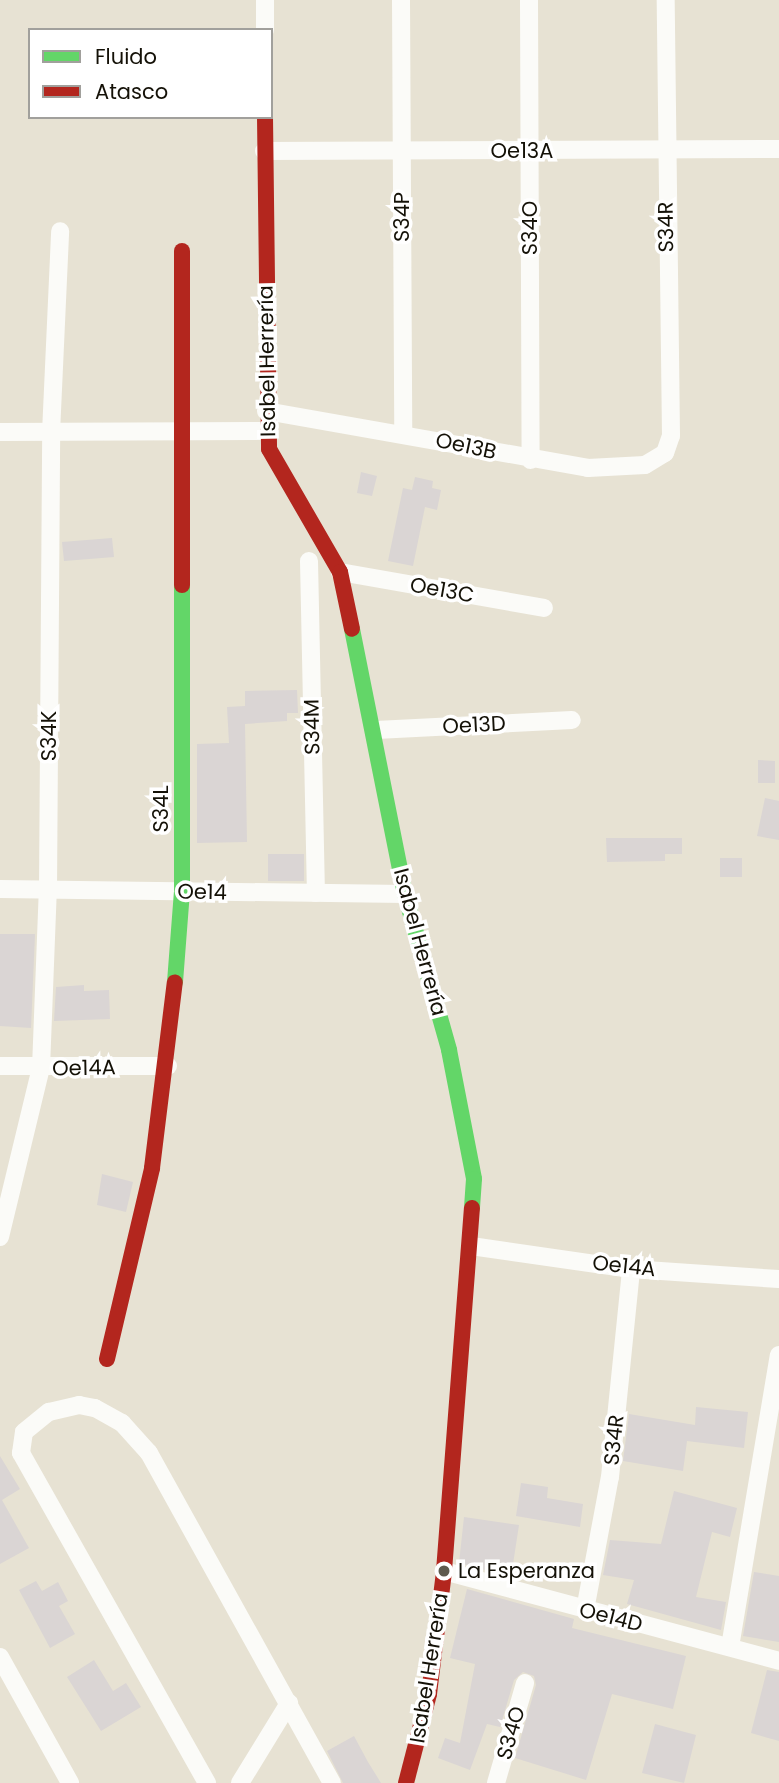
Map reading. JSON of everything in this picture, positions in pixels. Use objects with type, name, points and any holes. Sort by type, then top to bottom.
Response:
[{"type":"street","points":[[265,0],[265,28]]},
{"type":"street","name":"S34P","points":[[401,0],[403,433]]},
{"type":"street","name":"S34O","points":[[529,0],[531,460]]},
{"type":"street","name":"S34R","points":[[665,453],[671,436],[664,151],[666,0]]},
{"type":"street","name":"Isabel Herrería","points":[[265,119],[268,431],[286,486],[340,572],[376,730],[405,894],[465,1118],[474,1179],[471,1246],[444,1572],[429,1693],[406,1783]]},
{"type":"street","name":"Oe13A","points":[[264,151],[779,149]]},
{"type":"street","name":"S34K","points":[[0,1237],[41,1068],[48,889],[51,433],[60,231]]},
{"type":"street","name":"S34L","points":[[107,1359],[152,1168],[168,1066],[182,892],[182,251]]},
{"type":"street","name":"Oe13B","points":[[266,411],[403,433],[531,460],[599,468],[645,465],[665,453]]},
{"type":"street","points":[[2,432],[268,431]]},
{"type":"street","name":"S34M","points":[[309,561],[316,894]]},
{"type":"street","name":"Oe13C","points":[[340,572],[544,608]]},
{"type":"street","name":"Oe13D","points":[[376,730],[572,720]]},
{"type":"street","name":"Oe14","points":[[0,889],[405,894]]},
{"type":"street","name":"Oe14A","points":[[0,1066],[168,1066]]},
{"type":"street","name":"Oe14A","points":[[471,1246],[631,1269],[779,1279]]},
{"type":"street","name":"S34R","points":[[585,1610],[610,1477],[631,1269]]},
{"type":"street","points":[[730,1647],[779,1355]]},
{"type":"street","points":[[206,1783],[21,1453],[20,1443],[36,1419],[79,1405],[111,1416],[134,1434],[332,1783]]},
{"type":"street","name":"Oe14D","points":[[444,1572],[779,1661]]},
{"type":"street","points":[[0,1657],[70,1783]]},
{"type":"street","name":"S34O","points":[[496,1783],[525,1683]]},
{"type":"street","points":[[240,1783],[289,1703]]},
{"type":"building","points":[[361,472],[377,476],[372,496],[357,493]]},
{"type":"building","points":[[415,477],[433,481],[432,488],[441,490],[437,510],[425,507],[413,566],[388,561],[403,488],[412,490]]},
{"type":"building","points":[[112,538],[114,557],[64,561],[62,542]]},
{"type":"building","points":[[297,690],[298,713],[287,713],[287,721],[245,724],[247,842],[197,843],[197,744],[229,743],[227,707],[245,706],[245,691]]},
{"type":"building","points":[[758,760],[775,761],[775,783],[758,783]]},
{"type":"building","points":[[765,798],[779,801],[779,840],[757,836]]},
{"type":"building","points":[[606,838],[682,838],[682,854],[665,854],[665,861],[607,862]]},
{"type":"building","points":[[268,854],[304,854],[304,881],[268,881]]},
{"type":"building","points":[[720,858],[742,858],[742,877],[720,877]]},
{"type":"building","points":[[0,934],[35,934],[31,1028],[0,1026]]},
{"type":"building","points":[[84,985],[84,991],[109,990],[110,1019],[54,1021],[56,987]]},
{"type":"building","points":[[102,1174],[133,1182],[126,1212],[97,1205]]},
{"type":"building","points":[[696,1407],[748,1412],[744,1448],[687,1441],[683,1471],[623,1461],[629,1414],[695,1425]]},
{"type":"building","points":[[0,1456],[20,1489],[2,1500],[29,1548],[0,1564]]},
{"type":"building","points":[[521,1483],[548,1487],[547,1498],[583,1504],[580,1527],[516,1516]]},
{"type":"building","points":[[674,1491],[737,1508],[730,1537],[712,1532],[696,1597],[726,1602],[721,1630],[627,1604],[634,1580],[603,1575],[610,1540],[661,1544]]},
{"type":"building","points":[[464,1517],[519,1525],[511,1577],[459,1563]]},
{"type":"building","points":[[754,1572],[779,1576],[779,1642],[743,1636]]},
{"type":"building","points":[[36,1581],[42,1591],[58,1582],[68,1601],[59,1606],[75,1634],[50,1648],[19,1590]]},
{"type":"building","points":[[467,1589],[574,1619],[572,1628],[686,1656],[673,1709],[612,1694],[586,1780],[515,1758],[536,1685],[534,1676],[523,1672],[514,1680],[500,1727],[487,1724],[470,1770],[438,1758],[445,1738],[460,1743],[475,1664],[450,1658]]},
{"type":"building","points":[[94,1660],[113,1691],[126,1683],[141,1707],[101,1731],[67,1677]]},
{"type":"building","points":[[767,1670],[779,1672],[779,1741],[751,1733]]},
{"type":"building","points":[[655,1724],[696,1735],[684,1783],[642,1773]]},
{"type":"building","points":[[354,1736],[381,1783],[343,1783],[327,1751]]},
{"type":"traffic: fast","points":[[175,982],[182,892],[182,585]]},
{"type":"traffic: fast","points":[[352,629],[405,894],[449,1050],[474,1179],[472,1208]]},
{"type":"traffic: jam","points":[[265,119],[269,449],[340,572],[352,629]]},
{"type":"traffic: jam","points":[[182,251],[182,585]]},
{"type":"traffic: jam","points":[[107,1359],[152,1168],[175,982]]},
{"type":"traffic: jam","points":[[406,1783],[429,1694],[444,1571],[472,1208]]},
{"type":"place","name":"La Esperanza","points":[[444,1571]]}]
